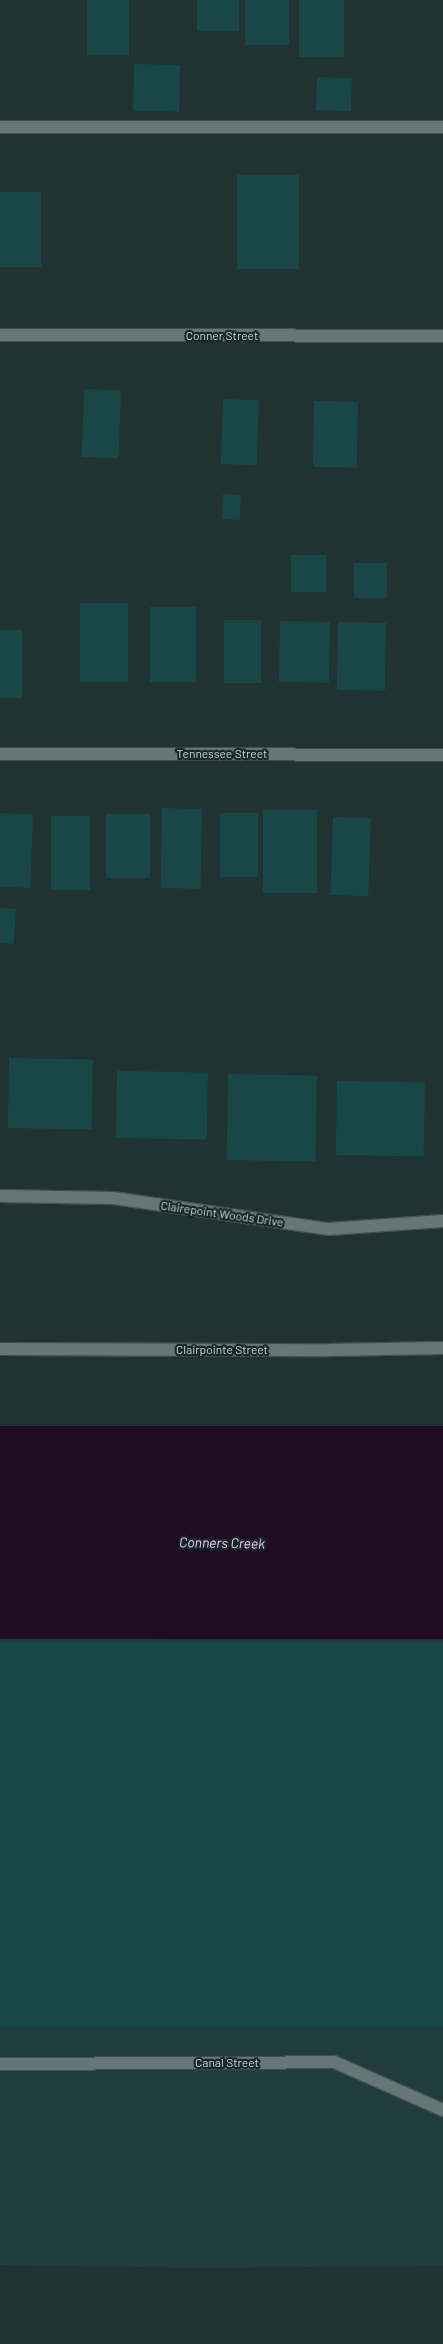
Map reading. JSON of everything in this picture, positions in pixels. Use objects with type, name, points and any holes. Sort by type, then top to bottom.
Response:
[{"type":"street","points":[[0,128],[443,128]]},
{"type":"street","name":"Conner Street","points":[[0,335],[443,336]]},
{"type":"street","name":"Tennessee Street","points":[[0,754],[443,755]]},
{"type":"street","name":"Clairepoint Woods Drive","points":[[0,1196],[113,1198],[330,1229],[443,1221]]},
{"type":"street","name":"Clairpointe Street","points":[[0,1349],[328,1350],[443,1348]]},
{"type":"street","name":"Canal Street","points":[[0,2064],[334,2062],[443,2110]]},
{"type":"shaded area","points":[[0,1639],[443,1640],[443,2266],[201,2268],[0,2265]]},
{"type":"water","name":"Conners Creek","points":[[0,1426],[443,1426],[443,1639],[0,1639]]},
{"type":"building","points":[[87,0],[129,0],[129,55],[87,55]]},
{"type":"building","points":[[197,0],[239,0],[239,31],[197,31]]},
{"type":"building","points":[[245,0],[289,0],[289,45],[245,45]]},
{"type":"building","points":[[299,0],[344,0],[344,57],[299,57]]},
{"type":"building","points":[[134,64],[180,65],[179,112],[133,111]]},
{"type":"building","points":[[317,77],[352,78],[351,111],[316,110]]},
{"type":"building","points":[[237,175],[299,175],[299,269],[237,269]]},
{"type":"building","points":[[0,192],[41,192],[41,267],[0,267]]},
{"type":"building","points":[[84,389],[121,390],[119,458],[82,457]]},
{"type":"building","points":[[223,399],[259,400],[257,465],[221,464]]},
{"type":"building","points":[[314,401],[358,402],[357,468],[313,467]]},
{"type":"building","points":[[223,494],[241,495],[240,520],[222,519]]},
{"type":"building","points":[[291,555],[326,555],[326,592],[291,592]]},
{"type":"building","points":[[354,563],[387,563],[387,598],[354,598]]},
{"type":"building","points":[[80,603],[128,603],[128,682],[80,682]]},
{"type":"building","points":[[150,607],[196,607],[196,682],[150,682]]},
{"type":"building","points":[[224,620],[261,620],[261,683],[224,683]]},
{"type":"building","points":[[280,621],[330,622],[329,683],[279,682]]},
{"type":"building","points":[[338,622],[386,623],[385,691],[337,690]]},
{"type":"building","points":[[0,630],[22,630],[22,698],[0,698]]},
{"type":"building","points":[[162,808],[202,809],[201,889],[161,888]]},
{"type":"building","points":[[263,810],[317,810],[317,893],[263,893]]},
{"type":"building","points":[[0,813],[33,814],[30,888],[0,887]]},
{"type":"building","points":[[220,813],[258,813],[258,877],[220,877]]},
{"type":"building","points":[[106,814],[150,814],[150,878],[106,878]]},
{"type":"building","points":[[51,816],[90,816],[90,890],[51,890]]},
{"type":"building","points":[[333,817],[371,818],[368,896],[330,895]]},
{"type":"building","points":[[0,908],[16,909],[14,944],[0,943]]},
{"type":"building","points":[[9,1058],[93,1059],[92,1129],[8,1128]]},
{"type":"building","points":[[117,1071],[208,1073],[207,1140],[116,1138]]},
{"type":"building","points":[[228,1074],[317,1076],[315,1162],[226,1160]]},
{"type":"building","points":[[337,1081],[425,1083],[424,1157],[336,1155]]},
{"type":"building","points":[[0,1642],[443,1642],[443,2026],[0,2026]]}]
